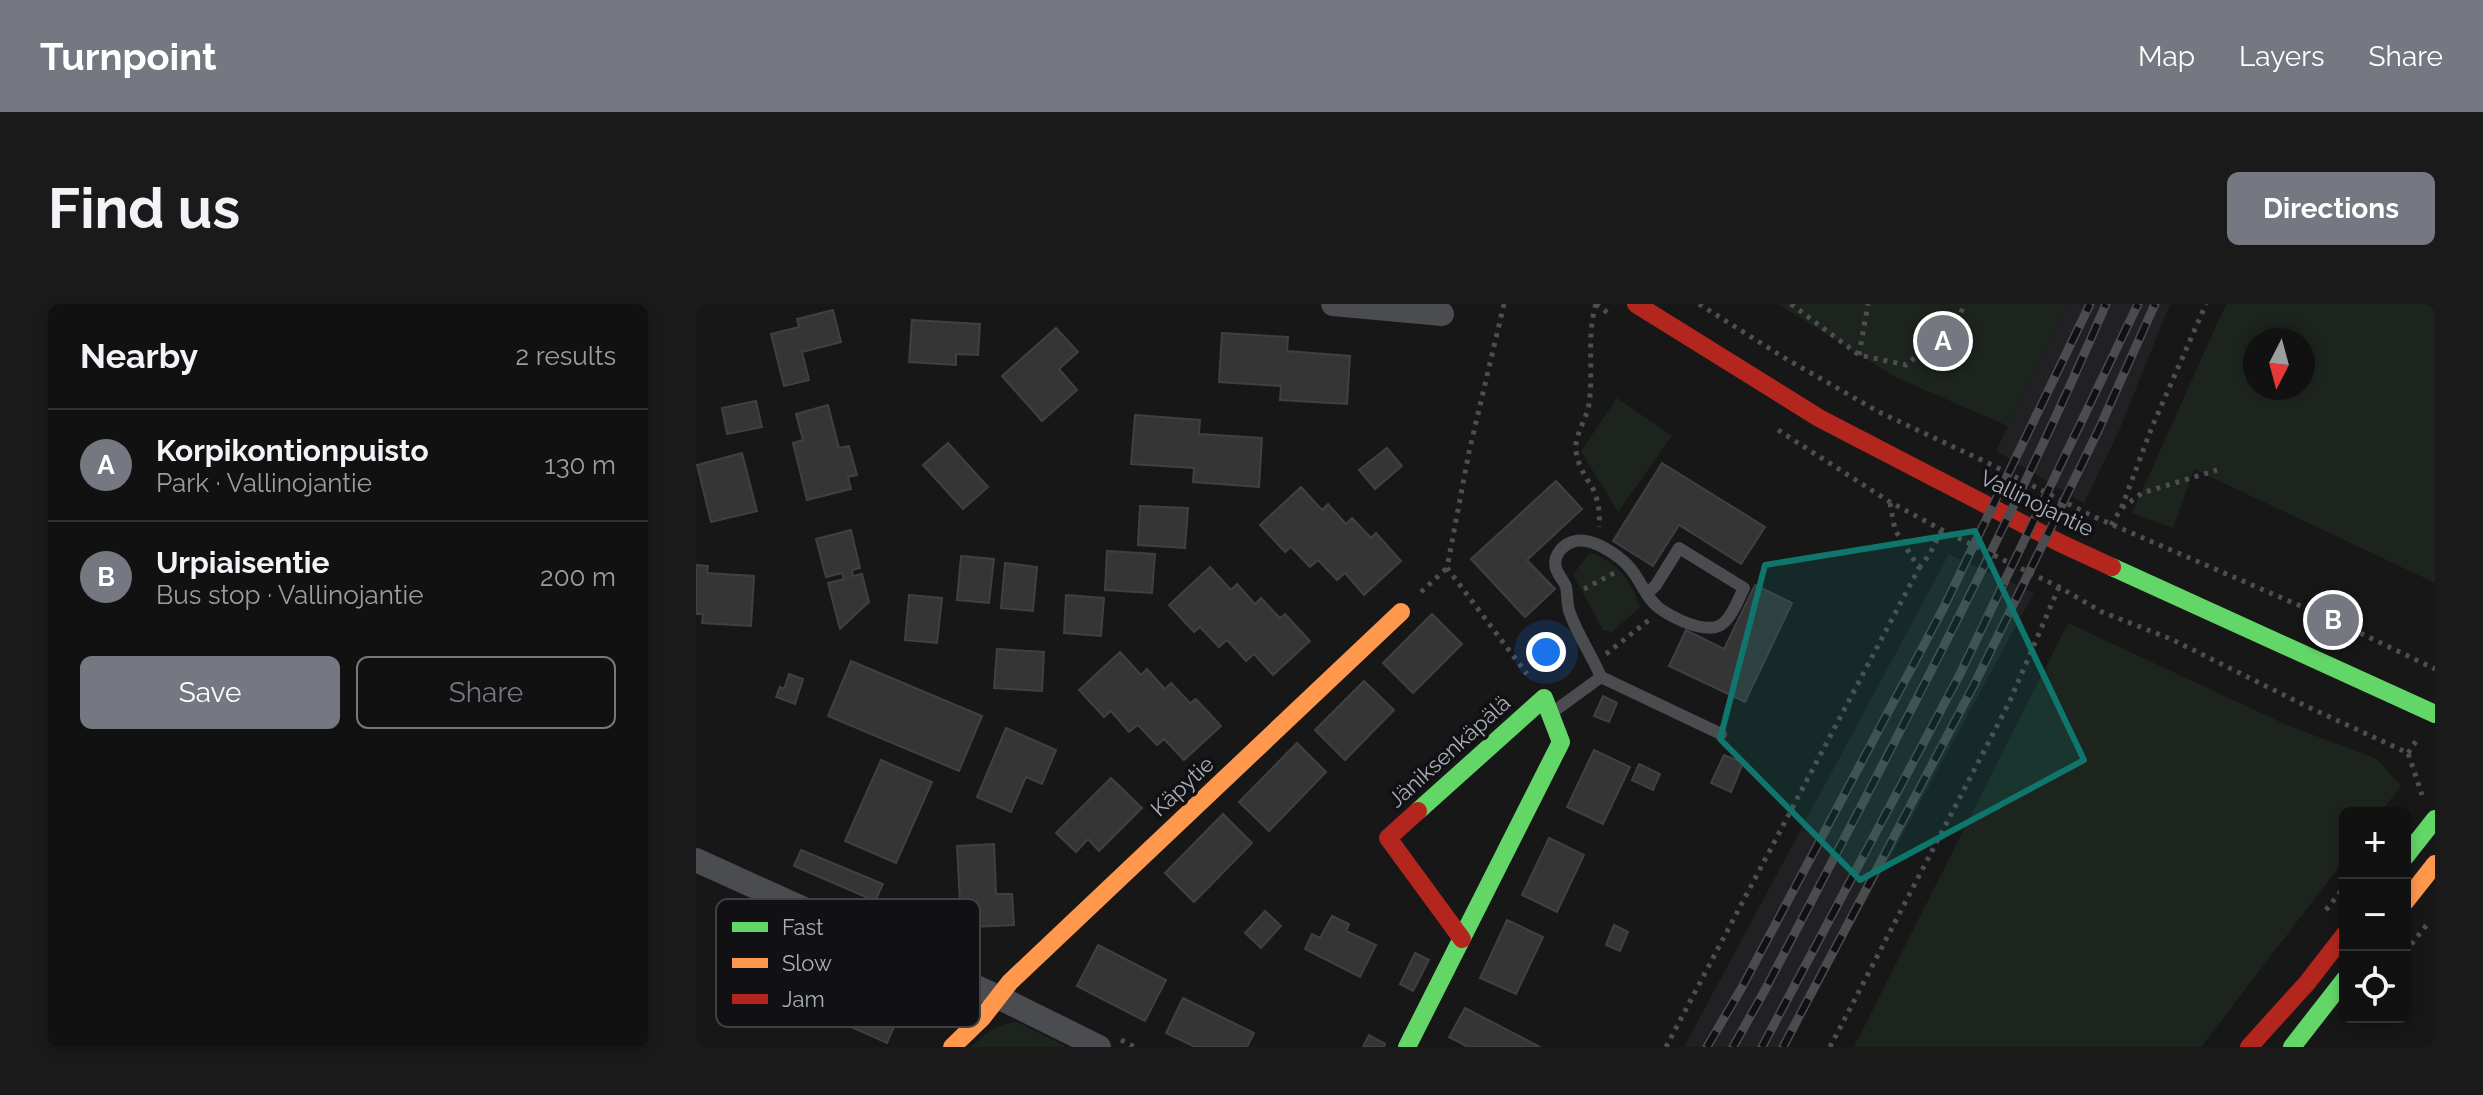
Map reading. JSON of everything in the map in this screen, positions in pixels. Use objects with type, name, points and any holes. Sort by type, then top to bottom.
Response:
[{"type":"street","points":[[1333,304],[1442,314]]},
{"type":"street","name":"Vallinojantie","points":[[1636,304],[1819,418],[2060,543],[2435,714]]},
{"type":"street","name":"Käpytie","points":[[980,1020],[1021,971],[1401,612]]},
{"type":"street","points":[[1407,1047],[1561,742],[1547,706]]},
{"type":"street","name":"Jäniksenkäpälä","points":[[1462,939],[1388,838],[1547,706]]},
{"type":"street","points":[[2411,847],[2432,810]]},
{"type":"street","points":[[696,860],[782,899]]},
{"type":"street","points":[[2411,894],[2435,864]]},
{"type":"street","points":[[2249,1047],[2307,983],[2339,942]]},
{"type":"street","points":[[2292,1047],[2339,987]]},
{"type":"street","points":[[980,989],[1099,1047]]},
{"type":"street","name":"Käpytie","points":[[952,1047],[973,1027]]},
{"type":"lane","points":[[1648,593],[1679,548],[1744,588],[1719,627],[1704,627],[1655,606],[1636,573],[1622,559],[1587,540],[1571,542],[1556,555],[1554,564],[1567,588],[1570,616],[1601,677],[1721,734]]},
{"type":"lane","points":[[1547,706],[1601,677]]},
{"type":"path","points":[[1504,304],[1469,452],[1447,568],[1547,706]]},
{"type":"path","points":[[1594,544],[1599,528],[1599,505],[1593,489],[1583,476],[1576,451],[1589,403],[1592,318],[1596,304]]},
{"type":"path","name":"Vallinojantie","points":[[1699,304],[1879,412],[2111,525],[2333,620],[2435,669]]},
{"type":"path","points":[[1791,304],[1859,355],[1906,365],[1955,324],[1965,304]]},
{"type":"path","points":[[1859,355],[1868,304]]},
{"type":"path","points":[[2111,525],[2121,509],[2152,427],[2206,304]]},
{"type":"path","points":[[2121,509],[2142,493],[2217,470]]},
{"type":"path","points":[[1890,502],[1895,530],[1919,568]]},
{"type":"path","points":[[1666,1047],[1942,530],[2059,587],[2102,612],[2171,639],[2408,753],[2422,796],[2432,810]]},
{"type":"path","points":[[1566,599],[1629,566]]},
{"type":"path","points":[[1830,1047],[2009,703],[2059,587]]},
{"type":"path","points":[[1595,663],[1662,610]]},
{"type":"path","points":[[2406,951],[2435,916]]},
{"type":"highlighted area","points":[[1975,531],[2084,760],[1860,880],[1720,739],[1765,565]]},
{"type":"shaded area","points":[[1778,304],[2066,304],[2008,426],[1897,378]]},
{"type":"shaded area","points":[[2066,304],[2170,304],[2119,431],[2084,503],[1996,451]]},
{"type":"shaded area","points":[[2226,304],[2435,304],[2435,583],[2194,469],[2173,528],[2132,513]]},
{"type":"shaded area","points":[[1617,398],[1672,436],[1618,512],[1581,451]]},
{"type":"shaded area","points":[[1590,552],[1609,562],[1622,574],[1640,607],[1612,632],[1603,630],[1573,575]]},
{"type":"shaded area","points":[[1949,554],[2034,593],[1787,1047],[1684,1047]]},
{"type":"shaded area","points":[[2068,623],[2287,725],[2377,759],[2401,786],[2385,807],[2339,807],[2339,867],[2201,1047],[1854,1047]]},
{"type":"shaded area","points":[[1017,1022],[1067,1047],[971,1047],[992,1030]]},
{"type":"building","points":[[833,310],[841,342],[802,352],[809,380],[784,386],[771,334],[799,327],[797,319]]},
{"type":"building","points":[[912,320],[980,324],[978,355],[956,354],[956,365],[909,362]]},
{"type":"building","points":[[1056,328],[1078,352],[1059,369],[1077,390],[1042,421],[1002,376]]},
{"type":"building","points":[[1222,333],[1288,337],[1287,351],[1350,356],[1347,404],[1280,400],[1281,386],[1219,382]]},
{"type":"building","points":[[756,401],[762,427],[727,434],[722,408]]},
{"type":"building","points":[[828,405],[839,448],[849,446],[857,475],[848,477],[851,489],[807,500],[793,443],[803,440],[796,414]]},
{"type":"building","points":[[1135,415],[1200,420],[1199,434],[1262,438],[1259,487],[1193,482],[1194,468],[1131,464]]},
{"type":"building","points":[[948,443],[988,487],[963,509],[923,465]]},
{"type":"building","points":[[1387,448],[1402,466],[1375,489],[1359,470]]},
{"type":"building","points":[[742,453],[757,511],[711,522],[697,465]]},
{"type":"building","points":[[1662,463],[1765,527],[1741,564],[1679,525],[1653,566],[1613,541]]},
{"type":"building","points":[[1556,481],[1582,509],[1527,560],[1555,589],[1525,617],[1471,559]]},
{"type":"building","points":[[1301,487],[1322,510],[1328,504],[1346,524],[1352,518],[1371,538],[1376,533],[1401,561],[1364,595],[1345,573],[1337,580],[1318,560],[1310,567],[1291,547],[1285,552],[1260,525]]},
{"type":"building","points":[[1140,506],[1188,508],[1185,548],[1138,545]]},
{"type":"building","points":[[851,530],[860,568],[852,570],[853,576],[862,574],[869,602],[840,629],[828,583],[844,579],[842,573],[826,577],[816,539]]},
{"type":"building","points":[[1107,551],[1155,554],[1152,593],[1105,590]]},
{"type":"building","points":[[961,556],[994,559],[989,603],[957,600]]},
{"type":"building","points":[[1005,563],[1037,567],[1033,611],[1001,608]]},
{"type":"building","points":[[696,565],[708,566],[707,573],[754,576],[751,626],[702,623],[703,614],[696,614]]},
{"type":"building","points":[[1210,567],[1231,590],[1237,584],[1255,604],[1261,598],[1280,618],[1285,614],[1310,641],[1273,675],[1254,654],[1246,661],[1227,640],[1219,647],[1200,627],[1194,632],[1169,605]]},
{"type":"building","points":[[1755,585],[1792,603],[1745,702],[1669,666],[1686,630],[1724,649]]},
{"type":"building","points":[[909,595],[942,598],[937,643],[905,640]]},
{"type":"building","points":[[1066,595],[1104,598],[1101,636],[1064,633]]},
{"type":"building","points":[[1432,614],[1462,644],[1413,693],[1383,663]]},
{"type":"building","points":[[997,649],[1044,652],[1042,691],[994,688]]},
{"type":"building","points":[[1120,652],[1141,675],[1147,669],[1165,689],[1171,683],[1190,703],[1196,699],[1221,726],[1184,760],[1164,739],[1157,745],[1138,725],[1129,732],[1111,711],[1104,717],[1079,690]]},
{"type":"building","points":[[851,661],[982,716],[959,771],[828,716]]},
{"type":"building","points":[[789,674],[803,679],[795,704],[776,697],[780,687],[784,689]]},
{"type":"building","points":[[1364,681],[1394,710],[1345,760],[1315,730]]},
{"type":"building","points":[[1603,696],[1617,703],[1609,722],[1594,716]]},
{"type":"building","points":[[1006,728],[1056,750],[1042,784],[1026,777],[1011,812],[977,797]]},
{"type":"building","points":[[1297,743],[1326,772],[1269,831],[1239,802]]},
{"type":"building","points":[[1594,750],[1630,767],[1603,824],[1567,807]]},
{"type":"building","points":[[1724,755],[1743,763],[1731,792],[1711,783]]},
{"type":"building","points":[[881,760],[932,782],[896,863],[845,841]]},
{"type":"building","points":[[1639,764],[1660,774],[1653,790],[1632,780]]},
{"type":"building","points":[[1111,778],[1142,808],[1099,851],[1088,839],[1076,852],[1056,833]]},
{"type":"building","points":[[1223,814],[1252,843],[1194,902],[1165,873]]},
{"type":"building","points":[[1549,838],[1584,855],[1557,912],[1522,895]]},
{"type":"building","points":[[994,844],[996,894],[1012,894],[1014,925],[980,927],[980,899],[960,899],[957,846]]},
{"type":"building","points":[[801,850],[883,884],[876,899],[870,899],[794,866]]},
{"type":"building","points":[[1265,911],[1281,926],[1261,948],[1245,933]]},
{"type":"building","points":[[1332,916],[1349,924],[1346,931],[1376,945],[1360,977],[1305,949],[1312,934],[1320,938]]},
{"type":"building","points":[[1507,920],[1543,937],[1516,994],[1480,978]]},
{"type":"building","points":[[1614,925],[1628,932],[1620,951],[1606,945]]},
{"type":"building","points":[[1098,945],[1166,980],[1145,1021],[1077,986]]},
{"type":"building","points":[[1415,953],[1429,960],[1413,991],[1400,984]]},
{"type":"building","points":[[1183,998],[1254,1033],[1247,1047],[1195,1047],[1166,1033]]},
{"type":"building","points":[[1465,1008],[1540,1047],[1468,1047],[1449,1037]]},
{"type":"building","points":[[851,1027],[894,1027],[887,1043]]},
{"type":"building","points":[[1369,1035],[1385,1044],[1384,1047],[1363,1047]]},
{"type":"railway","points":[[1707,1047],[1741,989],[1944,607],[2090,304]]},
{"type":"railway","points":[[1733,1047],[1942,650],[2027,478],[2106,304]]},
{"type":"railway","points":[[1762,1047],[1959,676],[2138,304]]},
{"type":"railway","points":[[1783,1047],[1974,685],[2099,429],[2155,304]]},
{"type":"traffic: fast","points":[[2112,567],[2435,714]]},
{"type":"traffic: fast","points":[[1407,1047],[1561,742],[1544,698],[1418,811]]},
{"type":"traffic: fast","points":[[2411,849],[2435,819]]},
{"type":"traffic: fast","points":[[2292,1047],[2339,987]]},
{"type":"traffic: slow","points":[[980,1020],[1010,982],[1401,612]]},
{"type":"traffic: slow","points":[[2411,894],[2435,864]]},
{"type":"traffic: slow","points":[[952,1047],[973,1027]]},
{"type":"traffic: jam","points":[[1636,304],[1819,418],[2112,567]]},
{"type":"traffic: jam","points":[[1418,811],[1388,838],[1462,939]]},
{"type":"traffic: jam","points":[[2249,1047],[2307,983],[2339,942]]},
{"type":"place","name":"Korpikontionpuisto","points":[[1943,341]]},
{"type":"place","name":"Urpiaisentie","points":[[2333,620]]}]
